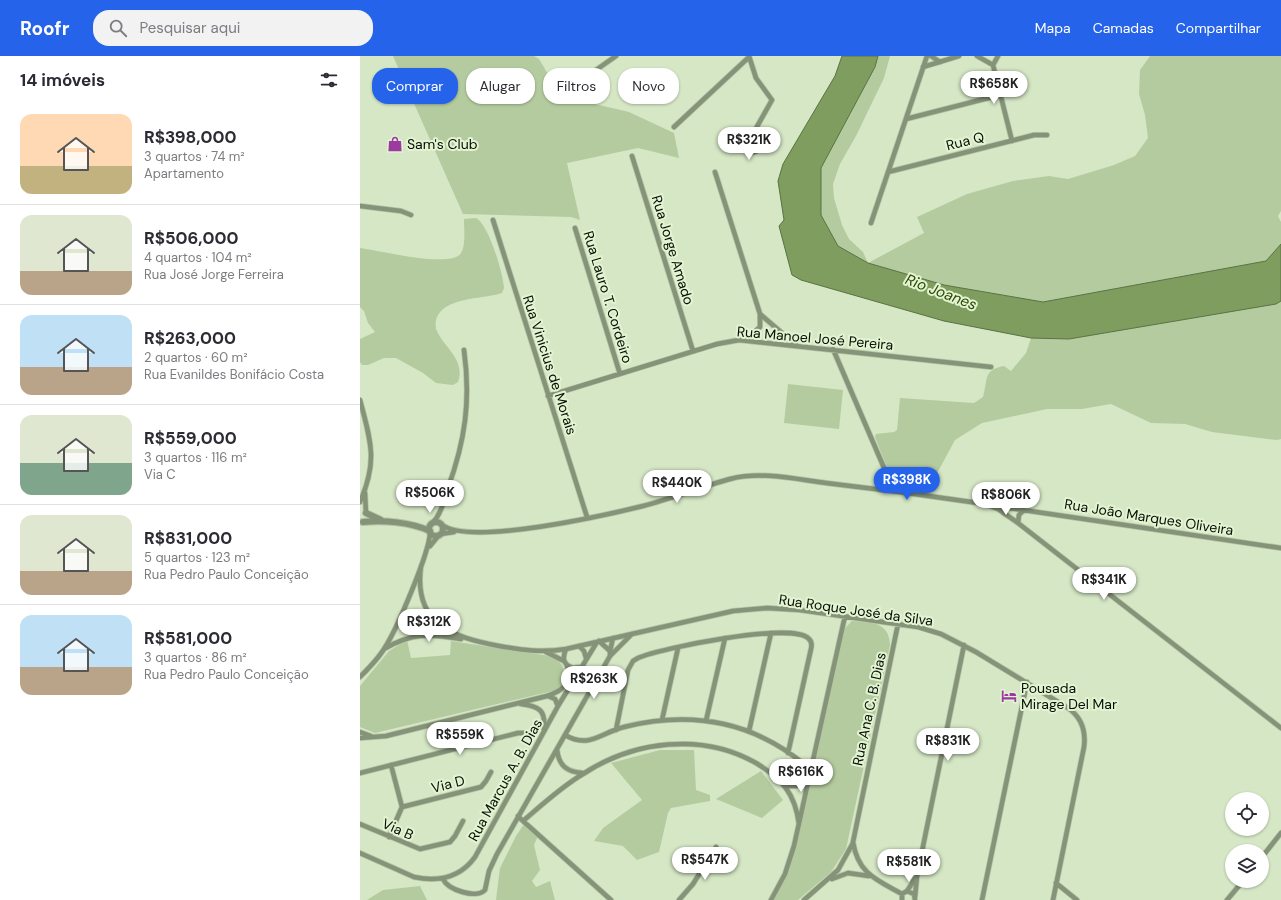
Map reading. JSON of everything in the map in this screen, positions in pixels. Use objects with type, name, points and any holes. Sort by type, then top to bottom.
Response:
[{"type":"street","points":[[600,68],[616,56]]},
{"type":"street","points":[[674,127],[749,56],[756,78],[772,100],[756,130]]},
{"type":"street","points":[[871,223],[927,56]]},
{"type":"street","points":[[931,56],[940,62]]},
{"type":"street","points":[[923,67],[959,56]]},
{"type":"street","points":[[978,56],[993,65]]},
{"type":"street","points":[[998,56],[993,65],[1012,140]]},
{"type":"street","points":[[906,119],[1000,95]]},
{"type":"street","name":"Rua Q","points":[[888,172],[1012,140],[1034,135],[1047,135]]},
{"type":"street","name":"Rua Jorge Amado","points":[[632,156],[693,351]]},
{"type":"street","points":[[716,172],[760,314],[761,324],[757,330],[739,340]]},
{"type":"street","points":[[360,206],[401,211],[411,215]]},
{"type":"street","name":"Rua Vinicius de Morais","points":[[493,220],[587,517]]},
{"type":"street","name":"Rua Lauro T. Cordeiro","points":[[575,228],[620,374]]},
{"type":"street","points":[[760,314],[797,346]]},
{"type":"street","name":"Rua Manoel José Pereira","points":[[548,396],[693,351],[724,342],[739,340],[991,367]]},
{"type":"street","points":[[833,349],[896,491]]},
{"type":"street","points":[[360,677],[384,649],[428,549],[443,529],[440,520],[442,507],[458,458],[466,421],[467,385],[464,350]]},
{"type":"street","points":[[360,400],[369,437],[372,460],[370,473],[360,502]]},
{"type":"street","name":"Rua João Marques Oliveira","points":[[459,532],[475,534],[497,532],[644,506],[729,480],[748,476],[780,477],[896,491],[1281,548]]},
{"type":"street","points":[[361,523],[366,519],[364,512],[365,490]]},
{"type":"street","points":[[991,506],[1018,523],[1281,728]]},
{"type":"street","points":[[428,549],[431,528],[442,507]]},
{"type":"street","points":[[1018,523],[1019,515],[1024,510]]},
{"type":"street","points":[[364,512],[387,522]]},
{"type":"street","points":[[361,523],[387,522],[431,528]]},
{"type":"street","points":[[431,528],[437,522],[459,532]]},
{"type":"street","points":[[431,528],[433,534],[459,532]]},
{"type":"street","name":"Rua Roque José da Silva","points":[[421,566],[420,590],[429,613],[448,631],[474,642]]},
{"type":"street","name":"Rua Roque José da Silva","points":[[384,649],[406,638],[416,635],[436,635],[527,651],[546,652],[566,649],[718,614],[751,609],[784,608],[930,630],[964,645],[1027,682],[1070,710],[1078,718],[1084,732],[1084,747],[1053,900]]},
{"type":"street","points":[[771,900],[786,874],[799,824],[845,616]]},
{"type":"street","name":"Rua Ana C. B. Dias","points":[[853,842],[898,624]]},
{"type":"street","points":[[610,654],[634,633]]},
{"type":"street","points":[[616,730],[628,670],[633,661],[644,655],[725,638],[771,633],[792,633],[808,638],[812,645],[788,753]]},
{"type":"street","points":[[748,731],[771,633]]},
{"type":"street","points":[[615,637],[616,648]]},
{"type":"street","points":[[360,853],[414,877],[443,879],[449,887],[458,891],[479,893],[485,890],[492,864],[610,654],[615,637]]},
{"type":"street","points":[[706,721],[725,638]]},
{"type":"street","points":[[598,641],[610,654]]},
{"type":"street","name":"Rua Marcus A. B. Dias","points":[[443,879],[459,872],[475,857],[558,706],[586,658],[598,641]]},
{"type":"street","points":[[915,899],[917,876],[964,645]]},
{"type":"street","points":[[579,646],[584,651],[586,658]]},
{"type":"street","points":[[662,720],[678,648]]},
{"type":"street","points":[[564,661],[566,649]]},
{"type":"street","points":[[360,738],[377,738],[546,697],[559,692],[568,682],[569,672],[564,661],[546,652]]},
{"type":"street","points":[[567,666],[575,669],[581,667]]},
{"type":"street","points":[[982,900],[1027,682]]},
{"type":"street","points":[[546,697],[555,699],[558,706]]},
{"type":"street","points":[[540,709],[540,702],[546,697]]},
{"type":"street","points":[[516,704],[533,706],[540,709],[544,714],[544,732]]},
{"type":"street","points":[[544,714],[549,716],[554,714]]},
{"type":"street","points":[[565,735],[582,742],[616,730],[662,720],[685,719],[706,721],[748,731],[788,753],[811,770]]},
{"type":"street","points":[[360,732],[377,738]]},
{"type":"street","points":[[360,773],[518,733],[528,733]]},
{"type":"street","points":[[523,821],[583,773],[631,752],[656,746],[682,743],[717,748],[741,756],[771,773],[785,786],[794,800],[799,824]]},
{"type":"street","points":[[556,750],[560,763],[563,767],[569,771],[583,773]]},
{"type":"street","points":[[389,837],[402,807],[391,765]]},
{"type":"street","name":"Via D","points":[[402,807],[477,788],[484,784],[491,772]]},
{"type":"street","points":[[785,786],[796,786],[809,777]]},
{"type":"street","points":[[518,816],[610,900]]},
{"type":"street","name":"Via B","points":[[360,824],[414,848],[425,849],[450,842],[463,821]]},
{"type":"street","points":[[1269,847],[1281,832]]},
{"type":"street","points":[[853,842],[860,863],[871,876]]},
{"type":"street","points":[[804,900],[826,881],[840,866],[853,842]]},
{"type":"street","points":[[679,900],[694,884],[716,847]]},
{"type":"street","points":[[826,881],[848,874],[871,876],[905,893],[912,892],[915,899]]},
{"type":"street","points":[[902,900],[905,893],[913,885],[917,876]]},
{"type":"street","points":[[1056,883],[1077,900]]},
{"type":"street","points":[[1227,900],[1237,888]]},
{"type":"shaded area","points":[[393,56],[534,56],[539,59],[544,68],[543,68],[543,104],[595,104],[629,112],[674,133],[679,158],[638,148],[567,163],[580,220],[571,217],[463,214],[414,104],[458,104],[458,68],[398,68]]},
{"type":"shaded area","points":[[878,56],[890,56],[884,78],[856,136],[840,164],[833,184],[834,198],[842,225],[849,239],[863,252],[868,263],[838,246],[821,215],[821,168],[875,67]]},
{"type":"shaded area","points":[[1150,56],[1281,56],[1281,211],[1278,216],[1281,222],[1281,244],[1266,261],[1043,302],[944,285],[868,263],[924,233],[917,217],[967,194],[1013,181],[1049,176],[1068,179],[1114,165],[1135,156],[1148,138],[1145,115],[1139,94],[1140,70]]},
{"type":"shaded area","points":[[476,218],[481,222],[490,239],[498,261],[504,288],[502,293],[460,301],[450,305],[442,310],[437,318],[436,329],[439,336],[453,354],[459,367],[460,374],[458,382],[453,385],[436,383],[423,373],[396,358],[384,358],[368,365],[362,365],[360,362],[360,339],[375,332],[368,323],[364,311],[360,307],[360,248],[430,259],[455,257],[461,253],[464,246],[464,219]]},
{"type":"shaded area","points":[[1281,301],[1281,439],[1277,440],[1212,432],[1185,424],[1151,423],[1111,404],[1082,409],[1047,409],[982,423],[955,440],[935,477],[931,491],[895,487],[893,483],[875,437],[876,434],[894,432],[897,430],[900,398],[974,403],[983,397],[986,380],[989,373],[1004,366],[1011,371],[1026,353],[1031,338],[1069,339],[1276,304]]},
{"type":"shaded area","points":[[788,384],[843,390],[839,429],[784,423]]},
{"type":"shaded area","points":[[852,621],[872,623],[883,627],[889,637],[890,645],[846,849],[831,872],[798,900],[773,900],[789,871],[845,628]]},
{"type":"shaded area","points":[[407,640],[411,658],[450,655],[451,641],[550,656],[561,663],[566,682],[557,690],[375,733],[360,727],[360,686],[389,651]]},
{"type":"shaded area","points":[[660,750],[694,750],[696,790],[710,795],[710,801],[671,808],[668,813],[659,852],[637,860],[623,846],[594,841],[603,828],[642,800],[611,763]]},
{"type":"shaded area","points":[[761,771],[783,800],[762,818],[716,799]]},
{"type":"shaded area","points":[[526,821],[538,836],[534,845],[540,870],[532,881],[536,887],[550,881],[555,900],[496,900],[500,868],[516,836]]},
{"type":"shaded area","points":[[420,886],[427,900],[367,900],[383,890]]},
{"type":"water","name":"Rio Joanes","points":[[842,56],[878,56],[875,67],[821,168],[821,215],[838,246],[868,263],[944,285],[1043,302],[1266,261],[1281,244],[1281,301],[1276,304],[1069,339],[1031,338],[944,321],[801,280],[792,275],[779,226],[784,220],[778,181],[783,164],[835,76]]},
{"type":"place","name":"Sam's Club","points":[[395,144]]},
{"type":"place","name":"Pousada Mirage Del Mar","points":[[1009,696]]}]
